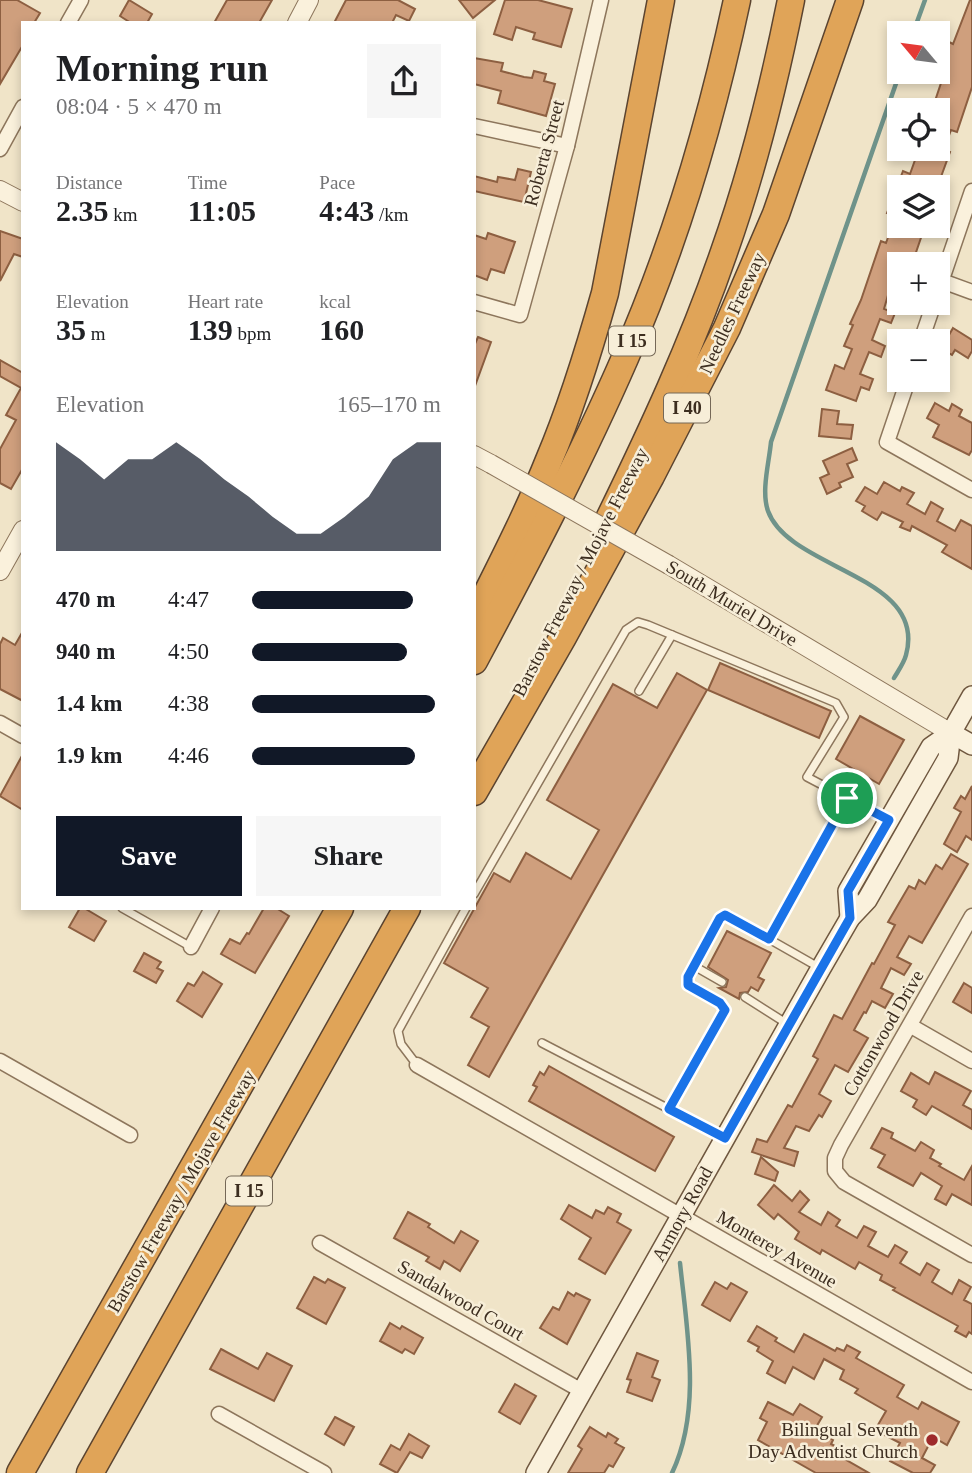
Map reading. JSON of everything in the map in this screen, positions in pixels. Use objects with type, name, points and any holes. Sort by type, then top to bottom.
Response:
[{"type":"highway","points":[[476,616],[550,460],[592,341],[604,293],[661,0]]},
{"type":"highway","name":"I 15","points":[[476,657],[586,443],[649,301],[696,163],[737,0]]},
{"type":"highway","name":"Barstow Freeway / Mojave Freeway","points":[[476,777],[618,500],[685,354],[725,250],[749,173],[791,0]]},
{"type":"highway","name":"Needles Freeway","points":[[476,788],[645,487],[722,339],[776,214],[850,0]]},
{"type":"highway","points":[[297,986],[334,910]]},
{"type":"highway","name":"Barstow Freeway / Mojave Freeway","points":[[20,1473],[339,910]]},
{"type":"highway","name":"I 15","points":[[90,1473],[407,910]]},
{"type":"main road","name":"Armory Road","points":[[536,1473],[821,968],[850,918],[867,900],[948,758],[951,733],[972,696]]},
{"type":"main road","name":"Armory Road","points":[[850,918],[848,891],[931,747],[951,733]]},
{"type":"main road","name":"South Muriel Drive","points":[[951,733],[972,744]]},
{"type":"street","points":[[69,21],[81,0]]},
{"type":"street","points":[[298,21],[309,0]]},
{"type":"street","name":"Roberta Street","points":[[476,303],[520,315],[567,146],[601,0]]},
{"type":"street","points":[[0,149],[21,111]]},
{"type":"street","points":[[476,126],[567,146]]},
{"type":"street","points":[[0,190],[21,201]]},
{"type":"street","points":[[950,256],[972,191]]},
{"type":"street","points":[[950,288],[972,292]]},
{"type":"street","points":[[904,392],[887,442],[972,490]]},
{"type":"street","name":"South Muriel Drive","points":[[476,456],[669,565],[951,733]]},
{"type":"street","points":[[0,571],[21,534]]},
{"type":"street","points":[[0,723],[21,735]]},
{"type":"street","points":[[191,947],[211,910]]},
{"type":"street","name":"Cottonwood Drive","points":[[972,916],[835,1157],[835,1171],[844,1182],[972,1255]]},
{"type":"street","points":[[911,1026],[972,1061]]},
{"type":"street","points":[[0,1061],[130,1135]]},
{"type":"street","name":"Monterey Avenue","points":[[417,1065],[972,1382]]},
{"type":"street","name":"Sandalwood Court","points":[[320,1243],[582,1391]]},
{"type":"street","points":[[219,1414],[324,1473]]},
{"type":"lane","points":[[476,891],[626,630],[638,622],[836,703],[844,717],[807,777],[889,820]]},
{"type":"lane","points":[[639,691],[672,635]]},
{"type":"lane","points":[[769,939],[847,798]]},
{"type":"lane","points":[[126,910],[191,947]]},
{"type":"lane","points":[[417,1065],[401,1044],[398,1031],[465,910]]},
{"type":"lane","points":[[669,1109],[725,1010],[720,1003],[688,985],[688,977],[720,918],[725,915],[821,968]]},
{"type":"lane","points":[[694,966],[722,982]]},
{"type":"lane","points":[[745,998],[790,1026]]},
{"type":"lane","points":[[542,1043],[725,1138]]},
{"type":"building","points":[[0,0],[17,0],[40,13],[35,21],[21,21],[21,48],[0,84]]},
{"type":"building","points":[[129,0],[152,14],[148,21],[128,21],[120,16]]},
{"type":"building","points":[[227,0],[272,0],[260,21],[215,21]]},
{"type":"building","points":[[346,0],[398,0],[415,9],[409,21],[396,15],[393,21],[335,21]]},
{"type":"building","points":[[459,0],[495,0],[473,18]]},
{"type":"building","points":[[505,0],[538,0],[572,9],[561,47],[533,39],[535,33],[516,27],[512,40],[494,34]]},
{"type":"building","points":[[972,0],[972,87],[957,132],[951,130],[950,133],[950,98],[936,98],[941,84],[950,84],[950,42],[953,44]]},
{"type":"building","points":[[476,58],[503,63],[501,71],[524,77],[532,78],[534,71],[546,74],[544,81],[555,84],[546,116],[498,103],[501,91],[476,85]]},
{"type":"building","points":[[915,161],[947,161],[942,175],[901,175],[903,171],[910,174]]},
{"type":"building","points":[[518,169],[531,172],[524,202],[476,191],[476,177],[497,182],[498,177],[515,180]]},
{"type":"building","points":[[0,231],[21,238],[21,256],[14,254],[0,281]]},
{"type":"building","points":[[488,233],[515,242],[504,273],[491,269],[487,280],[476,276],[476,236],[486,239]]},
{"type":"building","points":[[888,238],[921,238],[916,252],[887,252],[887,299],[884,309],[887,310],[887,315],[894,315],[891,323],[880,319],[872,340],[885,346],[881,357],[869,352],[860,374],[873,379],[869,390],[861,387],[856,401],[826,390],[835,365],[844,369],[852,349],[844,346],[853,325],[850,324],[881,241],[886,243]]},
{"type":"building","points":[[953,328],[972,340],[972,351],[968,358],[955,350],[950,354],[950,333]]},
{"type":"building","points":[[478,337],[491,342],[476,383]]},
{"type":"building","points":[[0,360],[21,372],[21,388],[0,376]]},
{"type":"building","points":[[21,388],[21,472],[11,489],[0,483],[0,449],[16,420],[6,415]]},
{"type":"building","points":[[935,403],[949,411],[952,404],[962,410],[959,416],[972,423],[972,450],[969,455],[933,437],[939,425],[927,418]]},
{"type":"building","points":[[822,409],[839,411],[837,424],[853,425],[851,439],[819,436]]},
{"type":"building","points":[[852,448],[857,460],[847,464],[853,477],[839,483],[841,487],[827,494],[820,478],[829,474],[823,461]]},
{"type":"building","points":[[884,482],[900,491],[902,487],[914,493],[907,504],[925,514],[931,502],[943,509],[937,521],[955,531],[961,520],[972,526],[972,569],[942,552],[947,545],[912,526],[910,531],[900,527],[903,522],[882,512],[877,520],[862,511],[865,506],[856,501],[865,487],[877,494]]},
{"type":"building","points":[[21,634],[21,700],[0,689],[0,644],[3,638],[15,645]]},
{"type":"building","points":[[720,663],[831,711],[819,738],[708,690]]},
{"type":"building","points":[[677,673],[707,690],[489,1077],[468,1065],[489,1027],[471,1017],[488,988],[444,963],[473,910],[476,910],[494,873],[510,882],[526,853],[571,879],[599,830],[547,800],[613,684],[657,708]]},
{"type":"building","points":[[860,716],[904,740],[879,784],[836,759]]},
{"type":"building","points":[[21,758],[21,809],[0,796]]},
{"type":"building","points":[[972,786],[972,840],[966,836],[957,852],[944,844],[961,812],[954,808],[961,796],[965,799]]},
{"type":"building","points":[[951,854],[968,864],[922,943],[909,936],[897,957],[911,964],[904,975],[891,968],[881,988],[893,994],[885,1008],[872,1001],[866,1013],[864,1012],[854,1030],[868,1038],[848,1072],[835,1065],[819,1094],[831,1101],[822,1117],[819,1115],[809,1131],[796,1126],[784,1148],[798,1152],[794,1166],[752,1152],[757,1139],[767,1142],[788,1105],[792,1107],[818,1059],[813,1056],[834,1015],[842,1019],[872,963],[874,964],[895,925],[888,922],[909,886],[915,889],[919,880],[925,884],[936,865],[942,869]]},
{"type":"building","points":[[79,910],[87,910],[106,921],[94,941],[69,927]]},
{"type":"building","points":[[263,910],[279,910],[289,916],[255,973],[221,954],[230,939],[240,944],[247,933],[249,934]]},
{"type":"building","points":[[727,931],[771,953],[758,977],[764,980],[758,991],[751,987],[748,992],[740,993],[739,999],[719,988],[726,987],[728,980],[708,967]]},
{"type":"building","points":[[144,953],[161,962],[157,968],[163,971],[156,983],[134,971]]},
{"type":"building","points":[[203,972],[222,984],[202,1017],[177,1001],[188,983],[194,986]]},
{"type":"building","points":[[964,983],[972,988],[972,1013],[953,1002]]},
{"type":"building","points":[[549,1066],[674,1137],[655,1171],[529,1101],[537,1087],[533,1085],[540,1072],[544,1075]]},
{"type":"building","points":[[935,1072],[971,1091],[963,1105],[972,1110],[972,1129],[932,1106],[926,1115],[913,1107],[917,1100],[901,1091],[911,1073],[929,1084]]},
{"type":"building","points":[[882,1128],[893,1133],[891,1138],[915,1151],[921,1142],[934,1150],[930,1158],[964,1180],[972,1166],[972,1205],[952,1194],[946,1205],[935,1199],[942,1186],[921,1173],[913,1186],[878,1167],[885,1155],[871,1148]]},
{"type":"building","points":[[761,1157],[778,1172],[775,1181],[755,1174]]},
{"type":"building","points":[[774,1185],[792,1201],[800,1191],[809,1200],[799,1212],[821,1225],[828,1212],[840,1220],[836,1226],[857,1238],[864,1226],[876,1232],[868,1246],[888,1257],[895,1245],[907,1252],[900,1263],[920,1275],[927,1263],[939,1270],[932,1282],[952,1294],[959,1280],[971,1287],[964,1300],[972,1304],[972,1334],[969,1332],[966,1337],[955,1331],[958,1326],[893,1290],[895,1288],[880,1280],[882,1275],[859,1262],[855,1269],[822,1250],[820,1254],[795,1239],[799,1232],[778,1214],[774,1219],[758,1205]]},
{"type":"building","points":[[569,1205],[592,1218],[596,1210],[604,1214],[608,1207],[621,1214],[617,1222],[631,1230],[605,1274],[579,1259],[591,1238],[561,1219]]},
{"type":"building","points":[[408,1212],[430,1224],[428,1227],[454,1243],[461,1231],[478,1241],[460,1271],[444,1261],[440,1269],[426,1261],[429,1257],[394,1238]]},
{"type":"building","points":[[314,1277],[325,1283],[328,1279],[345,1288],[326,1324],[297,1308]]},
{"type":"building","points":[[715,1282],[727,1289],[731,1283],[747,1292],[730,1321],[702,1305]]},
{"type":"building","points":[[568,1292],[590,1300],[567,1344],[540,1328],[553,1307],[559,1310]]},
{"type":"building","points":[[390,1323],[400,1329],[402,1326],[423,1338],[414,1354],[405,1349],[402,1353],[380,1341]]},
{"type":"building","points":[[757,1326],[794,1352],[804,1334],[835,1351],[837,1348],[844,1351],[847,1345],[860,1352],[856,1358],[904,1385],[897,1397],[918,1409],[922,1402],[959,1422],[947,1445],[933,1437],[922,1458],[935,1465],[930,1473],[913,1473],[890,1461],[900,1443],[875,1430],[886,1411],[855,1393],[858,1389],[840,1379],[844,1370],[824,1359],[814,1379],[793,1367],[785,1383],[767,1373],[773,1361],[757,1351],[759,1347],[748,1341]]},
{"type":"building","points":[[221,1349],[258,1369],[267,1353],[292,1366],[274,1401],[210,1369]]},
{"type":"building","points":[[637,1353],[658,1361],[652,1377],[660,1380],[652,1401],[627,1392],[631,1380],[627,1379]]},
{"type":"building","points":[[515,1384],[536,1396],[520,1424],[499,1412]]},
{"type":"building","points":[[768,1402],[793,1415],[800,1404],[822,1417],[815,1429],[833,1440],[831,1444],[839,1448],[836,1454],[869,1473],[816,1473],[758,1440],[767,1422],[760,1418]]},
{"type":"building","points":[[335,1417],[354,1427],[344,1445],[325,1434]]},
{"type":"building","points":[[590,1427],[606,1437],[608,1433],[618,1439],[615,1443],[624,1448],[613,1467],[609,1465],[604,1473],[568,1473],[582,1449],[578,1446]]},
{"type":"building","points":[[409,1434],[429,1446],[422,1458],[410,1452],[397,1473],[380,1464],[391,1445],[400,1450]]},
{"type":"waterway","points":[[917,21],[925,0]]},
{"type":"waterway","points":[[894,678],[906,655],[907,628],[897,607],[878,590],[802,547],[781,531],[768,511],[765,495],[771,442],[896,84]]},
{"type":"waterway","points":[[672,1473],[681,1449],[690,1397],[680,1263]]},
{"type":"place","name":"Bilingual Seventh Day Adventist Church","points":[[932,1440]]},
{"type":"route","points":[[847,798],[889,820],[848,891],[850,918],[725,1138],[669,1109],[725,1010],[720,1003],[688,985],[688,977],[720,918],[725,915],[769,939],[847,798]]}]
